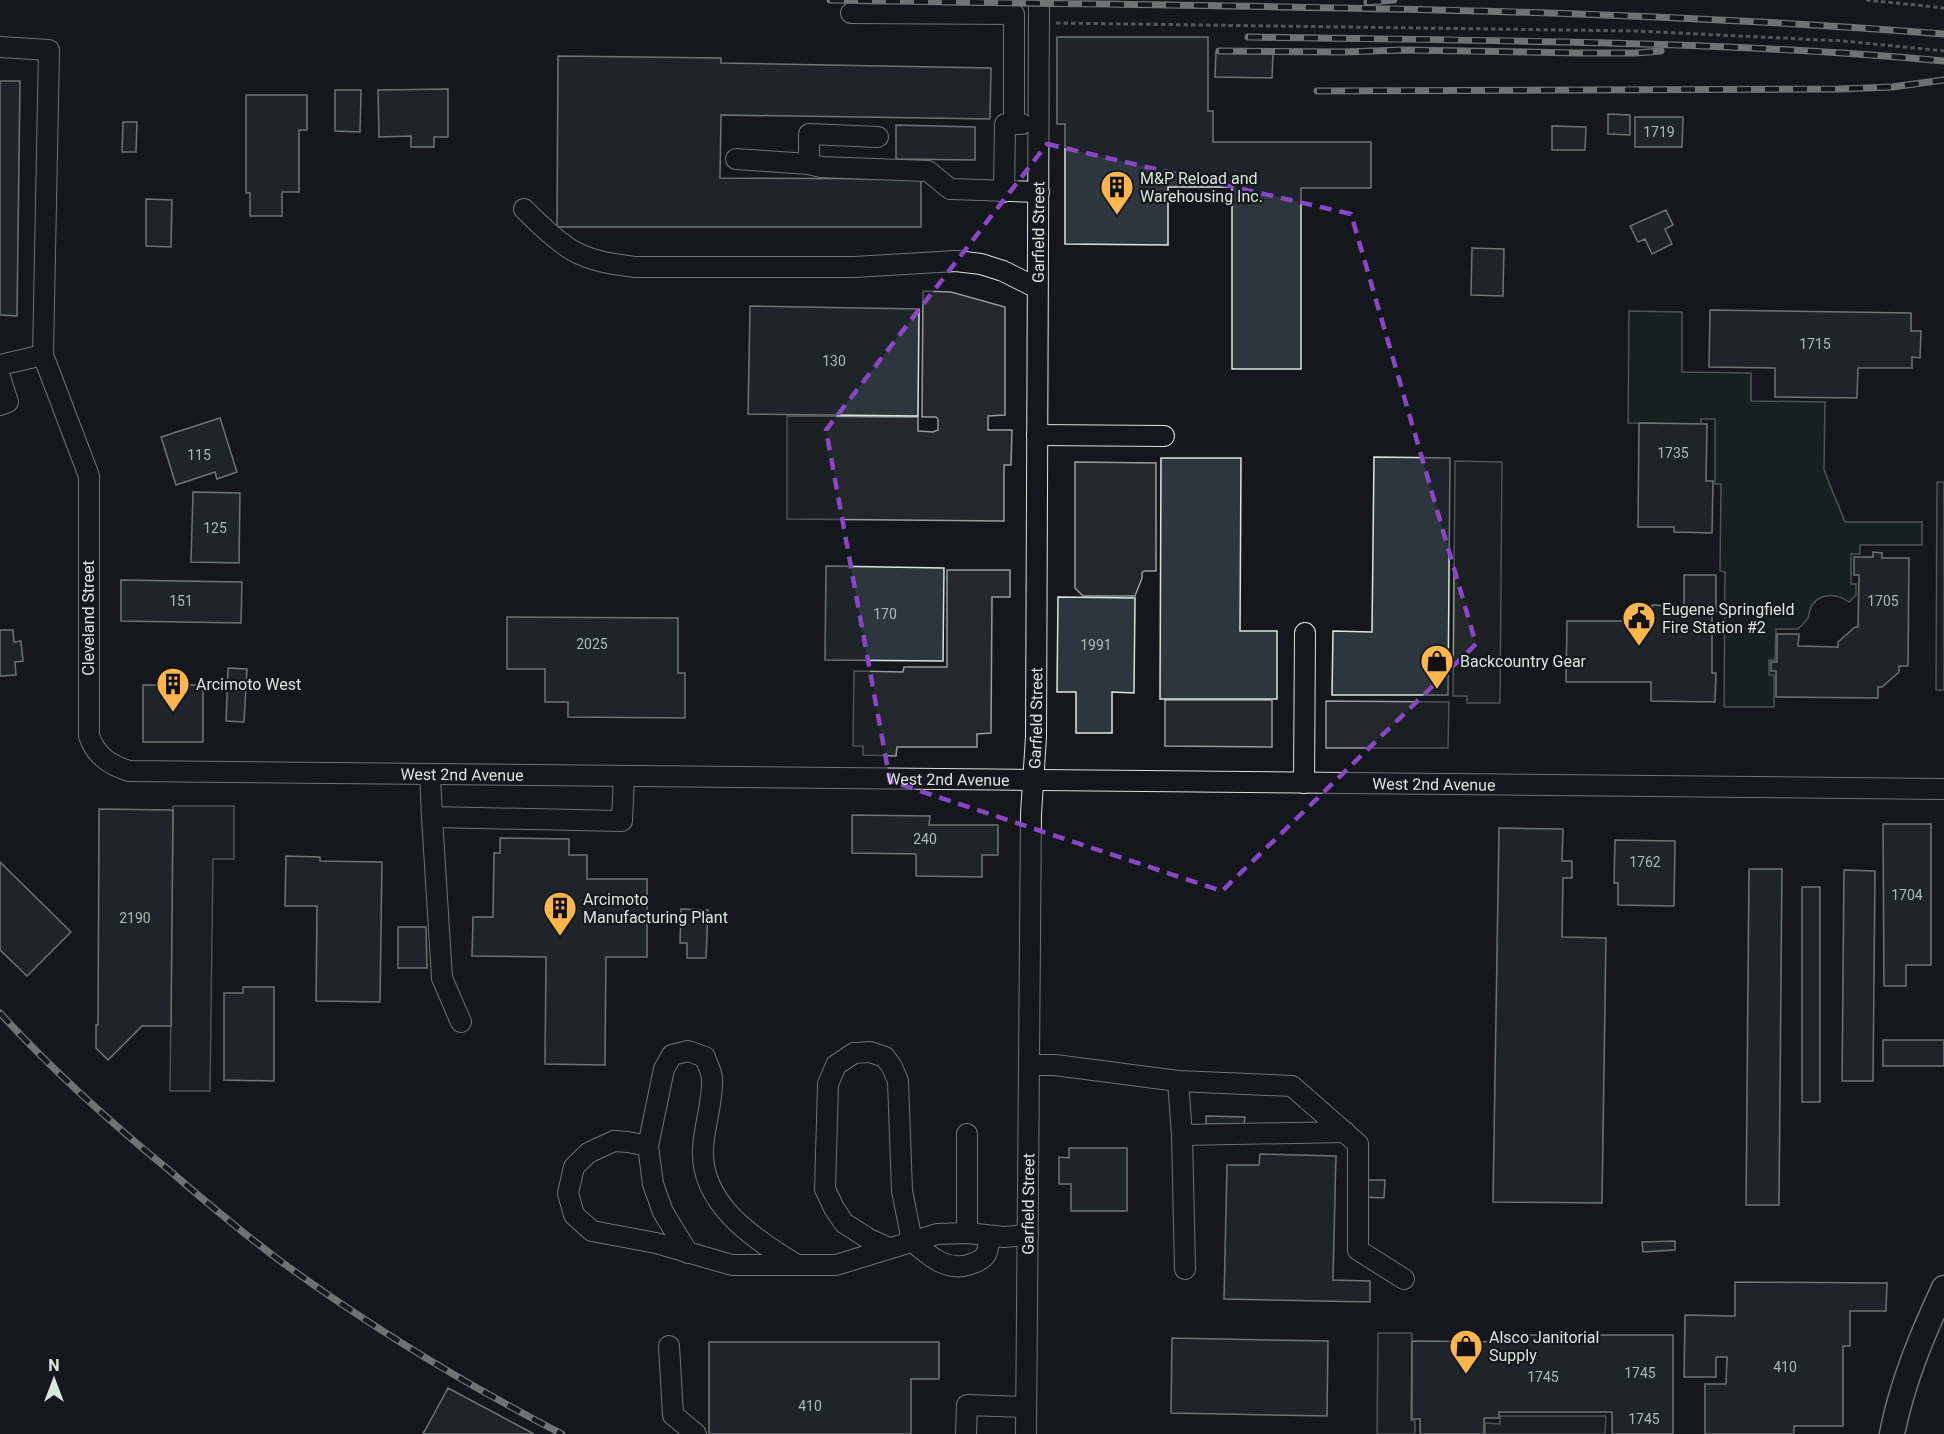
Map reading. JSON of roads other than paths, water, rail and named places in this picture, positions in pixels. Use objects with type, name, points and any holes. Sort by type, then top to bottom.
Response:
[{"type":"main road","points":[[1892,1434],[1908,1372],[1927,1323],[1944,1288]]},
{"type":"street","name":"Garfield Street","points":[[1026,1434],[1031,814],[1036,725],[1039,9]]},
{"type":"street","points":[[851,14],[1014,14],[1014,124]]},
{"type":"street","points":[[0,47],[49,50],[43,355],[0,365]]},
{"type":"street","points":[[1004,192],[1005,124],[1039,125]]},
{"type":"street","points":[[808,164],[809,134],[878,137]]},
{"type":"street","points":[[736,159],[808,164],[821,168],[928,171],[950,189],[1039,192]]},
{"type":"street","points":[[524,209],[564,245],[586,257],[615,265],[635,267],[854,267],[956,261],[981,264],[1003,271],[1037,288]]},
{"type":"street","name":"Cleveland Street","points":[[43,355],[89,476],[88,721],[89,736],[100,756]]},
{"type":"street","points":[[0,377],[8,402],[0,405]]},
{"type":"street","points":[[1037,435],[1164,436]]},
{"type":"street","points":[[1304,783],[1305,633]]},
{"type":"street","name":"West 2nd Avenue","points":[[100,756],[112,766],[129,771],[1944,789]]},
{"type":"street","points":[[430,774],[442,978],[461,1022]]},
{"type":"street","points":[[432,818],[622,821],[624,776]]},
{"type":"street","points":[[688,1253],[663,1212],[653,1184],[648,1146],[664,1069],[672,1055],[688,1051],[705,1057],[712,1077],[703,1142],[704,1165],[710,1188],[730,1216],[761,1243],[798,1266]]},
{"type":"street","points":[[889,1248],[869,1239],[844,1223],[825,1189],[828,1084],[836,1065],[854,1053],[870,1052],[885,1057],[898,1081],[902,1191],[912,1241],[933,1258],[956,1267],[967,1266],[982,1260],[988,1253],[989,1236]]},
{"type":"street","points":[[1029,1065],[1055,1065],[1178,1081],[1292,1086],[1358,1144],[1358,1250],[1404,1279]]},
{"type":"street","points":[[1178,1081],[1182,1135],[1185,1269]]},
{"type":"street","points":[[1182,1135],[1345,1132]]},
{"type":"street","points":[[967,1134],[967,1233]]},
{"type":"street","points":[[648,1146],[614,1141],[588,1153],[574,1167],[568,1193],[574,1215],[592,1231],[656,1243],[732,1265],[798,1266],[836,1265],[937,1234],[1028,1235]]},
{"type":"street","points":[[669,1346],[673,1415],[696,1434]]},
{"type":"street","points":[[966,1434],[967,1406],[1026,1407]]},
{"type":"railway","points":[[830,0],[1526,12],[1666,17],[1944,34]]},
{"type":"railway","points":[[1367,2],[1394,0]]},
{"type":"railway","points":[[1248,37],[1684,45],[1944,61]]},
{"type":"railway","points":[[1219,51],[1403,50],[1578,53],[1661,51]]},
{"type":"railway","points":[[1317,91],[1839,89],[1892,87],[1944,80]]},
{"type":"railway","points":[[0,1013],[40,1055],[104,1115],[212,1207],[283,1263],[350,1310],[419,1354],[562,1434]]},
{"type":"place","name":"M&P Reload and Warehousing Inc.","points":[[1117,216]]},
{"type":"place","name":"Eugene Springfield Fire Station #2","points":[[1639,647]]},
{"type":"place","name":"Backcountry Gear","points":[[1437,690]]},
{"type":"place","name":"Arcimoto West","points":[[173,713]]},
{"type":"place","name":"Arcimoto Manufacturing Plant","points":[[560,937]]},
{"type":"place","name":"Alsco Janitorial Supply","points":[[1466,1375]]}]
